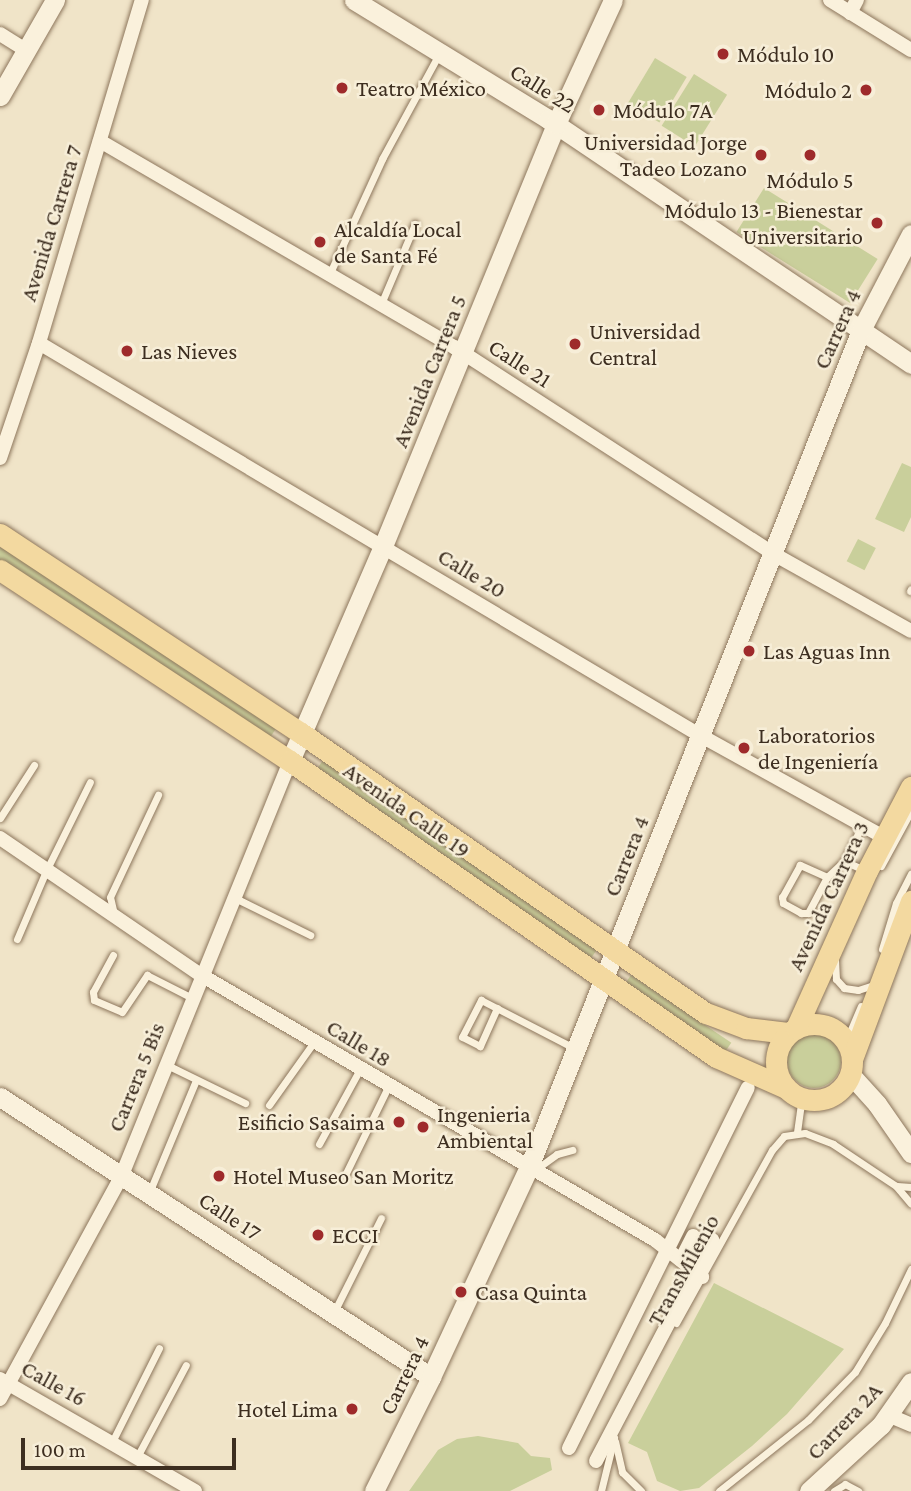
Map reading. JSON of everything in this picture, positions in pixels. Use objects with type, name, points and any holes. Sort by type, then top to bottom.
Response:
[{"type":"main road","name":"Avenida Calle 19","points":[[0,534],[301,733],[719,1020],[746,1028],[796,1029]]},
{"type":"main road","name":"Avenida Calle 19","points":[[0,569],[290,761],[716,1057],[794,1093]]},
{"type":"main road","name":"Avenida Carrera 3","points":[[796,1029],[873,871],[884,837],[911,787]]},
{"type":"main road","points":[[850,1058],[827,1026],[796,1029],[776,1059],[777,1071],[794,1093],[814,1100],[831,1096],[841,1089],[850,1058],[911,901]]},
{"type":"street","points":[[0,96],[55,0]]},
{"type":"street","name":"Avenida Carrera 7","points":[[0,458],[39,343],[142,0]]},
{"type":"street","name":"Calle 22","points":[[354,0],[556,124],[911,364]]},
{"type":"street","name":"Avenida Carrera 5","points":[[290,761],[383,546],[556,124],[613,0]]},
{"type":"street","points":[[830,0],[853,6],[911,50]]},
{"type":"street","points":[[0,34],[26,50]]},
{"type":"street","name":"Calle 21","points":[[100,141],[463,353],[772,553],[911,631]]},
{"type":"street","name":"Carrera 4","points":[[374,1491],[432,1377],[489,1241],[532,1169],[699,735],[860,330],[911,233]]},
{"type":"street","name":"Calle 20","points":[[39,343],[699,735],[884,837]]},
{"type":"street","name":"Carrera 5 Bis","points":[[0,1399],[4,1381],[122,1175],[290,761]]},
{"type":"street","name":"Calle 18","points":[[0,838],[201,975],[273,1010],[314,1042],[388,1087],[655,1240],[699,1274]]},
{"type":"street","points":[[850,1058],[877,1104],[911,1153]]},
{"type":"street","points":[[569,1448],[748,1088]]},
{"type":"street","name":"Calle 17","points":[[0,1097],[432,1377]]},
{"type":"street","points":[[681,1260],[693,1236]]},
{"type":"street","points":[[596,1461],[699,1274],[712,1240]]},
{"type":"street","name":"Calle 16","points":[[4,1381],[195,1491]]},
{"type":"street","name":"Carrera 2A","points":[[809,1491],[847,1459],[888,1415],[911,1382]]},
{"type":"street","points":[[888,1415],[911,1425]]},
{"type":"lane","points":[[329,275],[382,159],[439,54]]},
{"type":"lane","points":[[381,305],[415,224]]},
{"type":"lane","points":[[0,818],[34,765]]},
{"type":"lane","points":[[17,939],[46,871],[90,782]]},
{"type":"lane","points":[[114,915],[110,897],[158,795]]},
{"type":"lane","points":[[844,861],[873,871],[911,811]]},
{"type":"lane","points":[[827,877],[800,865],[782,897],[783,903],[801,913],[808,913],[827,877],[844,861],[862,825]]},
{"type":"lane","points":[[850,1058],[890,920],[911,874]]},
{"type":"lane","points":[[796,1029],[868,893]]},
{"type":"lane","points":[[235,898],[310,935]]},
{"type":"lane","points":[[113,955],[93,992],[94,1000],[122,1012],[147,975],[192,998]]},
{"type":"lane","points":[[835,959],[835,975],[844,988],[852,991],[870,986]]},
{"type":"lane","points":[[497,1008],[480,1046],[462,1037],[481,1000],[497,1008],[577,1049]]},
{"type":"lane","points":[[269,1105],[314,1042]]},
{"type":"lane","points":[[166,1065],[245,1103]]},
{"type":"lane","points":[[319,1144],[360,1069]]},
{"type":"lane","points":[[149,1193],[195,1080]]},
{"type":"lane","points":[[346,1173],[388,1087]]},
{"type":"lane","points":[[794,1093],[797,1132],[815,1135],[833,1144],[896,1186],[911,1204]]},
{"type":"lane","name":"TransMilenio","points":[[601,1491],[614,1438],[699,1274],[772,1150],[784,1136],[797,1132]]},
{"type":"lane","points":[[532,1169],[557,1154],[572,1150]]},
{"type":"lane","points":[[896,1186],[911,1187]]},
{"type":"lane","points":[[334,1313],[381,1218]]},
{"type":"lane","points":[[719,1491],[808,1420],[855,1371],[885,1323],[911,1269]]},
{"type":"lane","points":[[111,1442],[159,1348]]},
{"type":"lane","points":[[137,1457],[186,1365]]},
{"type":"lane","points":[[614,1438],[622,1472],[641,1491]]},
{"type":"lane","points":[[834,1491],[845,1483],[858,1491]]},
{"type":"green space","points":[[655,58],[687,77],[659,122],[628,103]]},
{"type":"green space","points":[[694,74],[727,95],[695,146],[662,126]]},
{"type":"green space","points":[[764,188],[878,259],[850,303],[736,232]]},
{"type":"green space","points":[[902,463],[911,467],[911,517],[904,532],[875,519]]},
{"type":"green space","points":[[858,539],[876,548],[864,570],[847,561]]},
{"type":"green space","points":[[1,546],[278,726],[270,737],[0,562]]},
{"type":"green space","points":[[326,756],[599,947],[591,958],[318,767]]},
{"type":"green space","points":[[631,975],[731,1043],[725,1053],[624,985]]},
{"type":"green space","points":[[814,1034],[833,1042],[841,1061],[833,1080],[814,1088],[795,1080],[787,1061],[795,1042]]},
{"type":"green space","points":[[714,1283],[844,1349],[787,1414],[752,1446],[699,1488],[680,1491],[657,1481],[647,1452],[628,1443]]},
{"type":"green space","points":[[478,1436],[518,1443],[531,1456],[550,1458],[552,1470],[510,1491],[409,1491],[438,1450],[457,1439]]},
{"type":"place","name":"Módulo 10","points":[[723,54]]},
{"type":"place","name":"Teatro México","points":[[342,88]]},
{"type":"place","name":"Módulo 2","points":[[866,90]]},
{"type":"place","name":"Módulo 7A","points":[[599,110]]},
{"type":"place","name":"Universidad Jorge Tadeo Lozano","points":[[761,155]]},
{"type":"place","name":"Módulo 5","points":[[810,155]]},
{"type":"place","name":"Módulo 13 - Bienestar Universitario","points":[[877,223]]},
{"type":"place","name":"Alcaldía Local de Santa Fé","points":[[320,242]]},
{"type":"place","name":"Universidad Central","points":[[575,344]]},
{"type":"place","name":"Las Nieves","points":[[127,351]]},
{"type":"place","name":"Las Aguas Inn","points":[[749,651]]},
{"type":"place","name":"Laboratorios de Ingeniería","points":[[744,748]]},
{"type":"place","name":"Esificio Sasaima","points":[[399,1122]]},
{"type":"place","name":"Ingenieria Ambiental","points":[[423,1127]]},
{"type":"place","name":"Hotel Museo San Moritz","points":[[219,1176]]},
{"type":"place","name":"ECCI","points":[[318,1235]]},
{"type":"place","name":"Casa Quinta","points":[[461,1292]]},
{"type":"place","name":"Hotel Lima","points":[[352,1409]]}]
